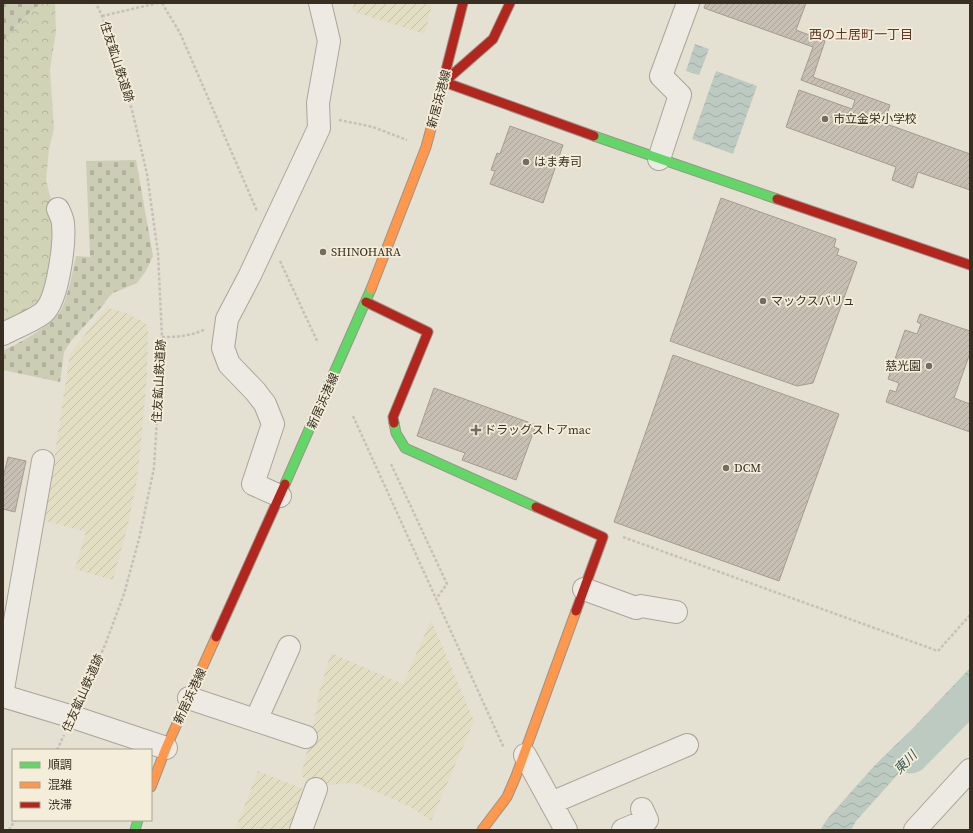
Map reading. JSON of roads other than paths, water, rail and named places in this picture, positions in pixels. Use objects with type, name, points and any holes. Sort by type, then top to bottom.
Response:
[{"type":"street","points":[[280,496],[253,484],[273,424],[265,404],[255,391],[229,364],[223,348],[227,319],[319,128],[318,102],[329,41],[320,3]]},
{"type":"street","name":"新居浜港線","points":[[152,784],[166,748],[366,302],[426,147],[444,82],[463,3]]},
{"type":"street","points":[[510,3],[493,39],[444,82],[659,159],[970,265]]},
{"type":"street","points":[[659,159],[680,95],[661,76],[688,3]]},
{"type":"street","points":[[3,334],[43,313],[50,305],[58,280],[60,263],[63,223],[58,210]]},
{"type":"street","points":[[366,302],[428,332],[393,417],[396,433],[405,448],[603,537],[516,776],[507,797],[482,830]]},
{"type":"street","points":[[3,688],[43,461]]},
{"type":"street","points":[[584,589],[636,608],[641,606],[676,612]]},
{"type":"street","points":[[256,720],[289,647]]},
{"type":"street","points":[[3,696],[73,717],[166,748]]},
{"type":"street","points":[[189,698],[306,737]]},
{"type":"street","points":[[3,709],[3,716]]},
{"type":"street","points":[[551,803],[687,744]]},
{"type":"street","points":[[524,755],[566,830]]},
{"type":"street","points":[[915,830],[970,770]]},
{"type":"street","points":[[301,830],[316,789]]},
{"type":"street","points":[[623,830],[647,820]]},
{"type":"water","points":[[695,44],[709,49],[699,75],[686,71]]},
{"type":"water","points":[[716,71],[757,86],[733,154],[692,139]]},
{"type":"water","points":[[970,668],[970,697],[959,706],[856,821],[851,830],[820,830],[828,818],[875,765],[913,728]]},
{"type":"waterway","name":"東川","points":[[911,756],[970,696]]},
{"type":"place","name":"市立金栄小学校","points":[[825,119]]},
{"type":"place","name":"はま寿司","points":[[526,162]]},
{"type":"place","name":"SHINOHARA","points":[[323,252]]},
{"type":"place","name":"マックスバリュ","points":[[763,301]]},
{"type":"place","name":"慈光園","points":[[929,366]]},
{"type":"place","name":"ドラッグストアmac","points":[[476,430]]},
{"type":"place","name":"DCM","points":[[726,468]]},
{"type":"district","name":"西の土居町一丁目","points":[[861,34]]}]
